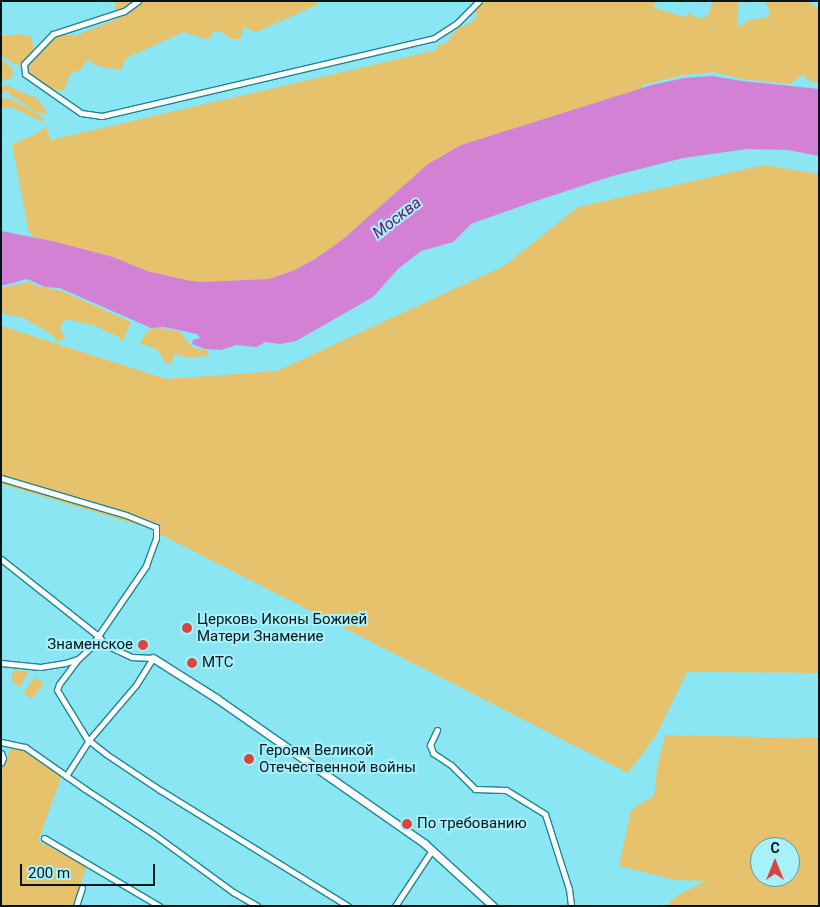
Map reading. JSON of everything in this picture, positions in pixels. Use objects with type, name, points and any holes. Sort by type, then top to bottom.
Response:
[{"type":"street","points":[[138,1],[116,14],[53,34],[24,64],[25,74],[81,113],[102,116],[434,38],[457,23],[479,1]]},
{"type":"street","points":[[1,478],[126,515],[156,528],[156,538],[146,566],[90,648],[78,659],[59,684],[57,690],[89,740],[160,790],[348,906]]},
{"type":"street","points":[[1,559],[98,636],[106,645],[132,657],[153,658]]},
{"type":"street","points":[[144,654],[216,698],[432,850],[493,906]]},
{"type":"street","points":[[66,776],[89,740],[136,685],[153,658]]},
{"type":"street","points":[[1,663],[40,667],[53,666],[78,659]]},
{"type":"street","points":[[437,730],[430,745],[433,753],[451,765],[475,789],[506,790],[545,814],[569,889],[571,906]]},
{"type":"street","points":[[1,742],[25,747],[155,834],[233,892],[257,906]]},
{"type":"street","points":[[1,753],[3,758],[1,764]]},
{"type":"street","points":[[44,838],[156,905]]},
{"type":"street","points":[[395,906],[432,850]]},
{"type":"street","points":[[76,906],[82,888]]},
{"type":"shaded area","points":[[115,1],[317,1],[317,5],[256,32],[247,29],[246,24],[242,31],[242,37],[238,39],[231,39],[220,31],[213,32],[210,38],[205,39],[184,32],[126,58],[121,70],[93,64],[89,59],[79,71],[73,72],[69,76],[64,91],[51,89],[30,76],[25,69],[26,64],[39,49],[59,35],[77,35],[119,18],[115,9]]},
{"type":"shaded area","points":[[483,1],[655,1],[654,8],[685,17],[691,13],[696,18],[707,17],[713,1],[739,1],[737,25],[741,26],[746,21],[767,17],[770,11],[764,1],[806,1],[819,9],[819,83],[807,80],[803,74],[790,84],[743,79],[712,72],[683,75],[642,85],[642,88],[461,145],[428,164],[342,240],[315,259],[295,270],[269,279],[191,281],[147,271],[113,257],[44,240],[29,233],[12,144],[34,135],[46,127],[51,140],[437,50],[438,45],[446,43],[457,29],[470,23],[477,16],[474,11]]},
{"type":"shaded area","points":[[21,34],[31,37],[34,48],[28,59],[19,66],[1,56],[1,36]]},
{"type":"shaded area","points":[[1,59],[13,69],[12,77],[8,80],[1,79]]},
{"type":"shaded area","points":[[6,85],[38,99],[46,114],[38,113],[10,95],[8,91],[2,93],[1,86]]},
{"type":"shaded area","points":[[1,98],[10,99],[33,111],[44,119],[43,122],[13,108],[1,108]]},
{"type":"shaded area","points":[[764,165],[819,174],[819,673],[687,672],[655,737],[628,773],[148,528],[1,484],[1,326],[166,379],[277,371],[504,266],[578,207]]},
{"type":"shaded area","points":[[30,282],[36,286],[62,291],[131,322],[123,341],[119,337],[93,325],[65,319],[60,328],[65,338],[56,341],[51,334],[24,318],[1,313],[1,288]]},
{"type":"shaded area","points":[[162,328],[180,332],[193,348],[207,350],[209,355],[192,358],[174,354],[171,364],[165,363],[158,350],[139,343],[149,329]]},
{"type":"shaded area","points":[[13,670],[29,671],[20,687],[12,681]]},
{"type":"shaded area","points":[[35,677],[44,684],[32,699],[23,692]]},
{"type":"shaded area","points":[[665,735],[819,738],[819,906],[666,906],[678,895],[706,881],[676,880],[619,866],[631,810],[654,796],[657,768]]},
{"type":"shaded area","points":[[13,744],[29,751],[62,775],[38,841],[87,866],[72,906],[1,906],[1,772]]},
{"type":"water","name":"Москва","points":[[712,76],[819,89],[819,156],[788,150],[747,149],[683,158],[609,177],[530,203],[471,224],[453,242],[421,251],[398,269],[373,297],[296,341],[280,344],[265,342],[257,347],[236,345],[221,350],[205,349],[192,344],[193,340],[200,338],[197,334],[164,327],[151,328],[60,288],[45,287],[27,279],[1,286],[1,231],[52,241],[113,257],[147,271],[191,281],[269,279],[295,270],[315,259],[342,240],[428,164],[461,145],[652,85],[684,78]]},
{"type":"place","name":"Церковь Иконы Божией Матери Знамение","points":[[187,628]]},
{"type":"place","name":"Знаменское","points":[[143,645]]},
{"type":"place","name":"МТС","points":[[192,663]]},
{"type":"place","name":"Героям Великой Отечественной войны","points":[[249,759]]},
{"type":"place","name":"По требованию","points":[[407,824]]}]
